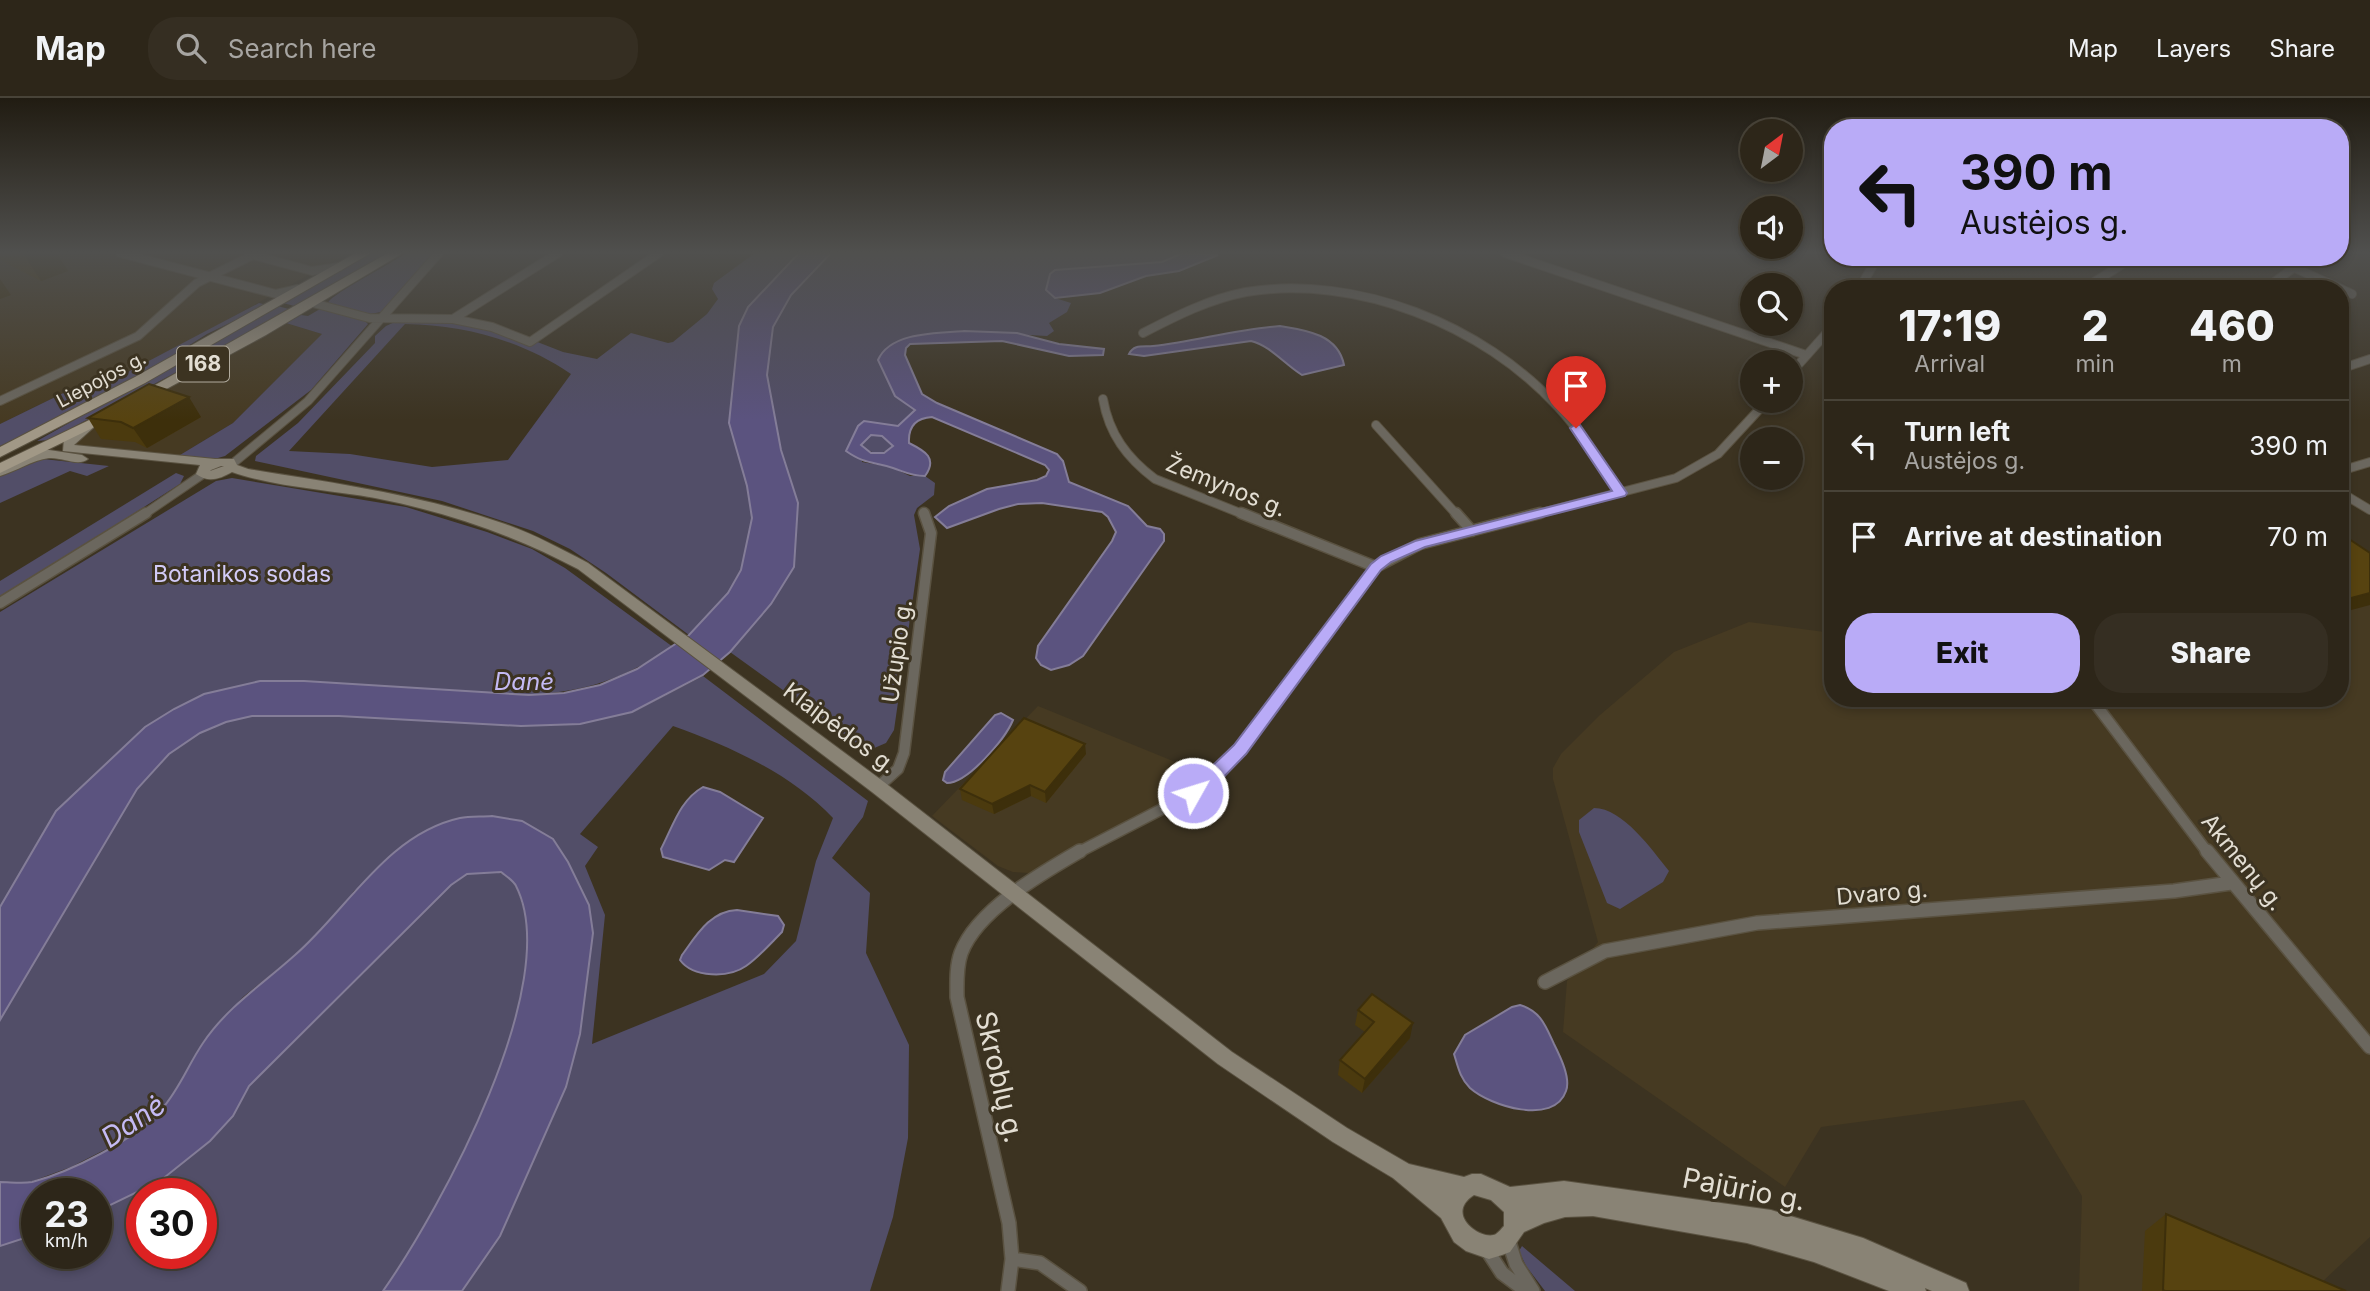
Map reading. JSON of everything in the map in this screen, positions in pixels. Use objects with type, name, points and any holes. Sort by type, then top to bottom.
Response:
[{"type":"main road","name":"Liepojos g.","points":[[39,448],[260,309]]},
{"type":"main road","name":"Liepojos g.","points":[[1,463],[92,423],[303,309]]},
{"type":"main road","points":[[92,423],[68,441],[68,447],[225,470]]},
{"type":"main road","points":[[39,448],[185,469],[225,470]]},
{"type":"main road","name":"Klaipėdos g.","points":[[225,470],[396,496],[441,506],[512,531],[583,566],[878,787],[1225,1058],[1340,1135]]},
{"type":"main road","name":"Pajūrio g.","points":[[1340,1135],[1401,1171],[1451,1212],[1458,1230],[1465,1238],[1485,1247],[1502,1244],[1512,1232],[1539,1213],[1566,1206],[1587,1206],[1689,1219],[1762,1234],[1856,1263],[1915,1291]]},
{"type":"main road","name":"Pajūrio g.","points":[[1401,1171],[1434,1182],[1464,1187],[1472,1184],[1491,1186],[1507,1198],[1564,1192],[1587,1194],[1771,1221],[1863,1249],[1958,1291]]},
{"type":"main road","points":[[1451,1212],[1452,1202],[1464,1187]]},
{"type":"main road","points":[[1507,1198],[1513,1206],[1512,1232]]},
{"type":"street","points":[[0,401],[138,336],[168,309]]},
{"type":"street","points":[[337,309],[382,319],[453,319],[492,327],[530,342],[578,309]]},
{"type":"street","points":[[0,603],[164,502],[225,470],[316,393],[391,309]]},
{"type":"street","points":[[453,319],[469,309]]},
{"type":"street","points":[[1143,333],[1184,309]]},
{"type":"street","points":[[1404,309],[1451,327],[1527,377],[1563,411],[1620,493]]},
{"type":"street","points":[[1668,309],[1805,355]]},
{"type":"street","points":[[1803,358],[1824,335]]},
{"type":"street","points":[[2349,366],[2370,359]]},
{"type":"street","name":"Žemynos g.","points":[[1103,399],[1105,417],[1114,438],[1126,455],[1154,480],[1376,567]]},
{"type":"street","points":[[1376,567],[1404,550],[1676,478],[1698,468],[1718,454],[1756,413]]},
{"type":"street","points":[[1376,425],[1472,531]]},
{"type":"street","points":[[225,470],[264,437]]},
{"type":"street","points":[[164,502],[189,484],[243,466],[252,447]]},
{"type":"street","points":[[2349,468],[2370,462]]},
{"type":"street","points":[[185,469],[190,476],[189,484]]},
{"type":"street","points":[[2349,497],[2370,510]]},
{"type":"street","name":"Užupio g.","points":[[878,787],[898,769],[904,754],[931,533],[924,512]]},
{"type":"street","name":"Skroblų g.","points":[[1008,1291],[1012,1259],[1009,1223],[957,988],[959,960],[964,948],[981,924],[1038,875],[1193,793],[1209,781],[1240,749],[1376,567]]},
{"type":"street","name":"Akmenų g.","points":[[2098,707],[2231,883],[2370,1047]]},
{"type":"street","name":"Dvaro g.","points":[[1545,982],[1605,951],[1757,923],[2174,891],[2231,883]]},
{"type":"street","points":[[1512,1232],[1516,1264],[1533,1291]]},
{"type":"street","points":[[1485,1247],[1502,1272],[1526,1291]]},
{"type":"street","points":[[1012,1259],[1024,1257],[1037,1260],[1080,1291]]},
{"type":"shaded area","points":[[0,309],[247,309],[104,384],[92,379],[0,424]]},
{"type":"shaded area","points":[[747,309],[783,309],[773,327],[767,375],[781,450],[798,503],[794,567],[771,604],[730,652],[703,675],[632,712],[580,724],[521,726],[339,716],[252,716],[226,722],[200,733],[169,754],[137,789],[0,1020],[0,907],[56,811],[145,727],[174,709],[204,694],[260,681],[304,681],[529,695],[564,693],[600,685],[637,669],[689,635],[728,593],[741,570],[752,518],[747,486],[729,423],[739,326]]},
{"type":"shaded area","points":[[286,323],[322,334],[233,423],[175,458],[72,447],[84,432]]},
{"type":"shaded area","points":[[1280,326],[1310,332],[1328,340],[1341,355],[1344,365],[1302,375],[1271,351],[1251,341],[1144,356],[1129,354],[1139,347]]},
{"type":"shaded area","points":[[964,331],[1017,333],[1059,344],[1104,349],[1103,355],[1069,356],[1002,341],[910,344],[905,355],[922,394],[937,403],[1057,454],[1063,461],[1069,482],[1128,506],[1147,526],[1160,529],[1164,534],[1164,541],[1083,656],[1069,665],[1051,670],[1041,665],[1036,658],[1038,646],[1112,541],[1116,532],[1108,517],[1102,512],[1042,503],[1018,504],[947,528],[935,517],[949,506],[987,489],[1037,480],[1046,476],[1049,470],[1045,465],[932,417],[917,421],[909,437],[909,443],[925,452],[930,460],[925,476],[912,475],[864,461],[846,451],[858,426],[864,421],[898,426],[915,410],[895,396],[878,360],[884,351],[903,339],[915,336]],"holes":[[[871,435],[882,436],[893,446],[884,453],[871,453],[861,445]]]},
{"type":"shaded area","points":[[2349,542],[2370,555],[2370,1237],[2322,1282],[2341,1291],[2079,1291],[2082,1196],[2024,1100],[1821,1127],[1785,1187],[1563,1032],[1567,981],[1598,942],[1553,779],[1553,768],[1561,754],[1600,715],[1674,652],[1749,622],[1824,632],[1824,707],[2349,707]]},
{"type":"shaded area","points":[[1038,706],[1207,774],[1188,789],[1040,869],[1029,873],[1013,872],[998,866],[932,816]]},
{"type":"shaded area","points":[[1001,713],[1013,720],[985,759],[956,781],[947,783],[943,780],[945,772],[995,715]]},
{"type":"shaded area","points":[[703,787],[720,792],[763,818],[734,862],[725,860],[709,870],[663,857],[661,849],[683,806]]},
{"type":"shaded area","points":[[492,816],[522,821],[553,839],[568,862],[589,905],[593,933],[580,1034],[566,1087],[500,1236],[462,1291],[383,1291],[435,1207],[463,1153],[489,1094],[510,1035],[524,978],[527,928],[516,886],[501,872],[467,874],[451,885],[249,1086],[233,1116],[210,1141],[164,1178],[126,1178],[126,1197],[112,1204],[112,1178],[44,1178],[101,1154],[150,1121],[167,1102],[203,1043],[223,1018],[314,937],[389,857],[434,827],[468,817]]},
{"type":"shaded area","points":[[727,911],[778,916],[784,925],[782,932],[751,962],[730,973],[702,973],[686,966],[680,960],[698,933],[711,920]]},
{"type":"shaded area","points":[[1520,1005],[1533,1011],[1542,1020],[1566,1074],[1566,1091],[1559,1102],[1549,1108],[1521,1109],[1479,1095],[1464,1080],[1454,1054],[1465,1035]]},
{"type":"shaded area","points":[[0,1182],[21,1183],[21,1239],[0,1246]]},
{"type":"green space","points":[[248,309],[259,309],[207,334],[144,374],[52,423],[0,446],[0,424],[92,379],[105,384]]},
{"type":"green space","points":[[272,309],[293,310],[49,440],[37,441]]},
{"type":"green space","points":[[320,309],[364,320],[368,324],[311,390],[225,456],[211,460],[175,458],[233,423],[322,334],[286,323]]},
{"type":"green space","points":[[350,309],[384,309],[370,314]]},
{"type":"green space","points":[[711,309],[748,309],[729,423],[747,486],[752,518],[741,569],[728,593],[689,635],[570,549],[533,531],[442,501],[255,461],[256,456],[298,423],[375,343],[375,336],[397,321],[486,322],[563,352],[597,359],[631,333],[673,342]],"holes":[[[405,324],[449,327],[512,344],[571,374],[508,460],[432,467],[350,454],[289,451]]]},
{"type":"green space","points":[[783,309],[1068,309],[1049,323],[1054,331],[1047,336],[964,331],[894,343],[916,410],[898,426],[864,421],[858,427],[862,462],[891,467],[910,476],[925,476],[935,483],[934,495],[917,508],[914,515],[920,549],[894,730],[886,743],[872,749],[859,745],[730,652],[771,604],[797,503],[781,450],[767,375],[773,327]]},
{"type":"green space","points":[[872,435],[882,436],[893,446],[881,453],[869,451],[861,445],[862,441]]},
{"type":"green space","points":[[43,459],[109,466],[87,476],[70,471],[0,503],[0,476]]},
{"type":"green space","points":[[176,473],[184,476],[180,484],[0,599],[0,581]]},
{"type":"green space","name":"Botanikos sodas","points":[[232,478],[406,507],[532,549],[565,568],[673,647],[604,682],[551,693],[529,695],[304,681],[260,681],[204,694],[145,727],[56,811],[0,907],[0,612],[216,481]]},
{"type":"green space","points":[[703,676],[868,801],[863,817],[832,858],[870,893],[866,953],[909,1045],[908,1138],[893,1217],[870,1291],[462,1291],[500,1236],[566,1087],[580,1034],[593,933],[522,821],[492,816],[460,818],[354,891],[331,922],[243,997],[203,1042],[180,1086],[160,1112],[122,1141],[71,1167],[41,1178],[0,1182],[0,1020],[137,789],[169,754],[200,733],[226,722],[252,716],[339,716],[520,726],[633,712]],"holes":[[[673,726],[738,752],[798,788],[833,818],[816,861],[796,941],[764,974],[592,1044],[605,915],[585,866],[598,847],[580,834]]]},
{"type":"green space","points":[[1594,808],[1605,810],[1626,822],[1669,871],[1663,882],[1620,909],[1607,903],[1579,832],[1579,820]]},
{"type":"green space","points":[[485,871],[501,874],[512,880],[523,907],[527,948],[521,996],[506,1050],[459,1160],[406,1256],[383,1291],[0,1291],[0,1246],[21,1239],[21,1269],[112,1269],[112,1204],[126,1197],[126,1269],[217,1269],[217,1178],[164,1178],[210,1141],[233,1116],[249,1086],[451,885],[467,874]]},
{"type":"green space","points":[[1522,1246],[1575,1291],[1545,1291],[1526,1266],[1519,1251]]},
{"type":"building","points":[[149,384],[189,397],[133,428],[121,422],[88,418]]},
{"type":"building","points":[[2349,539],[2370,553],[2370,593],[2349,599]]},
{"type":"building","points":[[1024,718],[1085,744],[1045,792],[1030,785],[992,804],[960,789]]},
{"type":"building","points":[[1372,994],[1413,1023],[1365,1079],[1340,1060],[1374,1022],[1358,1010]]},
{"type":"building","points":[[2166,1214],[2346,1291],[2165,1291]]},
{"type":"route","points":[[1193,793],[1209,781],[1240,749],[1312,650],[1376,567],[1386,559],[1420,544],[1620,493],[1576,428]]},
{"type":"water label","name":"Danė","points":[[524,682]]},
{"type":"water label","name":"Danė","points":[[133,1121]]}]
